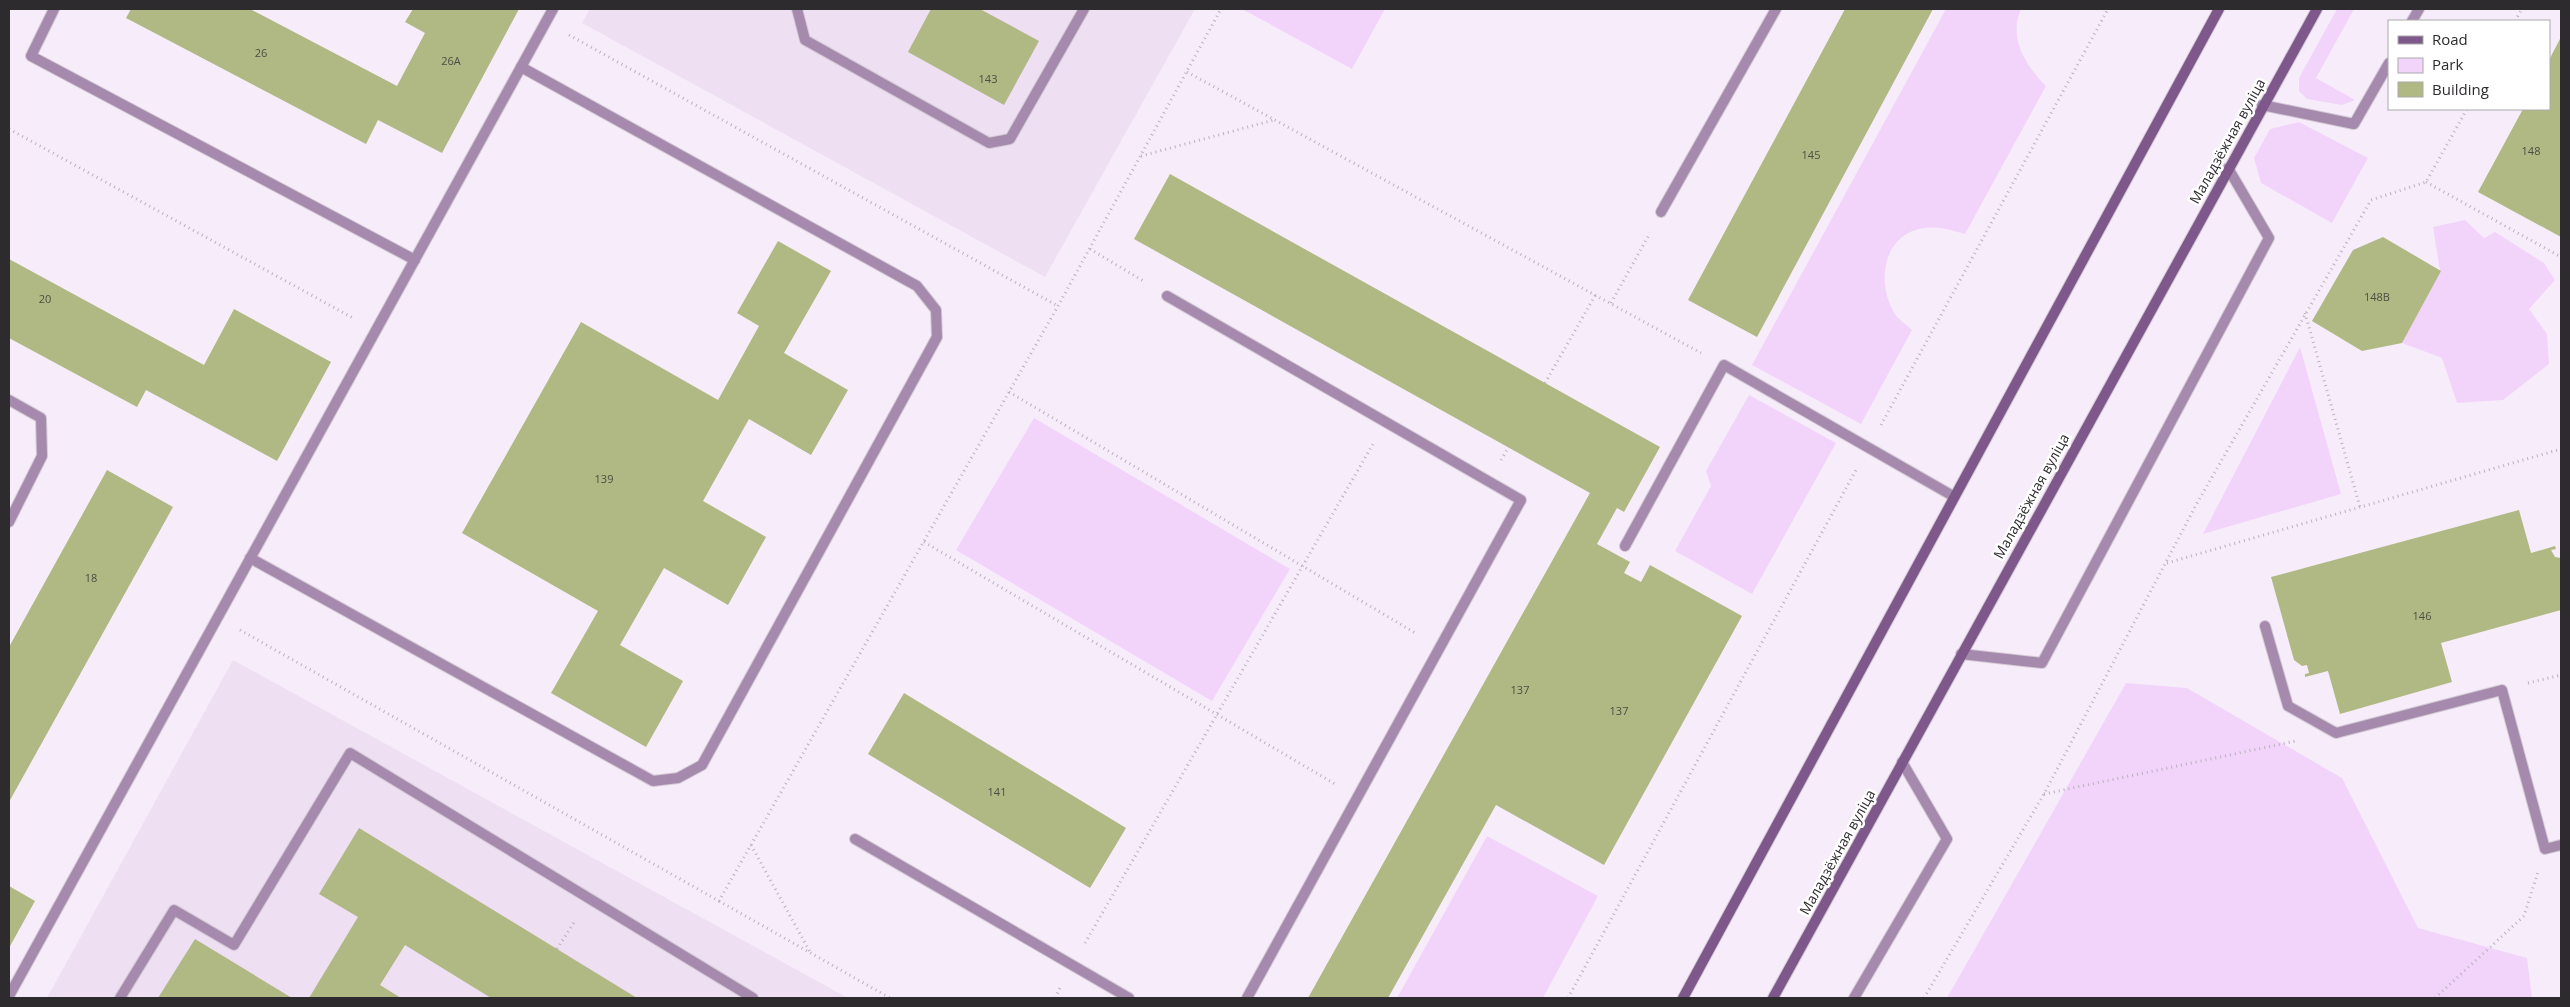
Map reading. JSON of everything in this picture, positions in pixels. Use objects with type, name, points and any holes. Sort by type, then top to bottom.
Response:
[{"type":"main road","points":[[1683,998],[1953,496],[2219,9]]},
{"type":"main road","name":"Маладзёжная вуліца","points":[[1773,998],[1960,654],[2262,105],[2317,9]]},
{"type":"lane","points":[[54,9],[31,56],[415,260]]},
{"type":"lane","points":[[9,996],[553,9]]},
{"type":"lane","points":[[797,9],[805,40],[988,143],[1010,139],[1084,9]]},
{"type":"lane","points":[[1661,212],[1776,9]]},
{"type":"lane","points":[[2413,20],[2420,9]]},
{"type":"lane","points":[[2262,105],[2354,124],[2388,65]]},
{"type":"lane","points":[[250,558],[653,781],[678,778],[702,765],[707,756],[937,337],[936,310],[917,286],[520,67]]},
{"type":"lane","points":[[1960,654],[2042,663],[2269,238],[2228,168]]},
{"type":"lane","points":[[1167,296],[1521,500],[1247,998]]},
{"type":"lane","points":[[1625,546],[1724,366],[1953,496]]},
{"type":"lane","points":[[9,400],[40,418],[42,456],[9,522]]},
{"type":"lane","points":[[2265,626],[2288,706],[2336,733],[2502,690],[2545,849],[2561,844]]},
{"type":"lane","points":[[120,998],[174,910],[234,946],[350,753],[753,998]]},
{"type":"lane","points":[[1854,998],[1947,839],[1902,762]]},
{"type":"lane","points":[[855,839],[1130,998]]},
{"type":"path","points":[[1568,998],[2108,9]]},
{"type":"path","points":[[2516,20],[2522,9]]},
{"type":"path","points":[[545,22],[1058,306]]},
{"type":"path","points":[[1186,72],[1596,294],[1724,366]]},
{"type":"path","points":[[1924,998],[2044,794],[2196,506],[2305,313],[2372,200],[2426,182],[2465,110]]},
{"type":"path","points":[[1140,156],[1275,120]]},
{"type":"path","points":[[9,130],[376,330]]},
{"type":"path","points":[[2426,182],[2561,257]]},
{"type":"path","points":[[1611,303],[1661,212]]},
{"type":"path","points":[[1090,249],[1167,296]]},
{"type":"path","points":[[1545,383],[1596,294]]},
{"type":"path","points":[[2305,313],[2360,507]]},
{"type":"path","points":[[1009,392],[1440,647]]},
{"type":"path","points":[[1073,965],[1386,422]]},
{"type":"path","points":[[2167,564],[2561,449]]},
{"type":"path","points":[[924,542],[1357,797]]},
{"type":"path","points":[[2502,690],[2561,675]]},
{"type":"path","points":[[2044,794],[2336,733]]},
{"type":"path","points":[[751,845],[810,952]]},
{"type":"path","points":[[2435,998],[2524,916],[2545,849]]},
{"type":"path","points":[[557,949],[589,899]]},
{"type":"path","points":[[719,901],[890,998]]},
{"type":"shaded area","points":[[590,9],[1195,9],[1045,277],[582,23]]},
{"type":"shaded area","points":[[233,660],[848,998],[47,998]]},
{"type":"green space","points":[[1242,9],[1385,9],[1352,69]]},
{"type":"green space","points":[[1946,9],[2021,9],[2017,30],[2021,51],[2032,70],[2046,86],[1965,234],[1940,228],[1924,228],[1910,232],[1899,240],[1891,250],[1885,275],[1889,302],[1895,314],[1912,330],[1861,424],[1752,365]]},
{"type":"green space","points":[[2337,9],[2354,9],[2316,78],[2355,100],[2342,105],[2307,99],[2299,91],[2299,78]]},
{"type":"green space","points":[[2299,122],[2368,158],[2332,223],[2261,183],[2254,158],[2270,129]]},
{"type":"green space","points":[[2465,220],[2484,238],[2495,232],[2544,263],[2555,280],[2529,309],[2547,334],[2549,364],[2503,400],[2457,403],[2442,358],[2402,343],[2440,271],[2433,227]]},
{"type":"green space","points":[[2300,347],[2341,494],[2203,534]]},
{"type":"green space","points":[[1749,395],[1836,443],[1752,594],[1675,551],[1711,486],[1706,471]]},
{"type":"green space","points":[[1034,418],[1290,569],[1212,701],[956,550]]},
{"type":"green space","points":[[2126,683],[2187,688],[2342,778],[2418,928],[2527,958],[2532,998],[1947,998]]},
{"type":"green space","points":[[1487,836],[1598,896],[1543,998],[1397,998]]},
{"type":"building","points":[[131,9],[250,9],[397,86],[425,33],[405,22],[413,9],[519,9],[442,153],[378,120],[366,144],[126,18]]},
{"type":"building","points":[[931,9],[980,9],[1039,41],[1004,105],[908,52]]},
{"type":"building","points":[[1845,9],[1933,9],[1757,337],[1688,300]]},
{"type":"building","points":[[2561,37],[2561,237],[2478,192],[2522,110],[2550,110],[2550,58]]},
{"type":"building","points":[[1170,174],[1660,447],[1624,512],[1617,508],[1597,544],[1630,562],[1624,573],[1641,582],[1650,565],[1742,616],[1604,865],[1496,805],[1388,998],[1308,998],[1590,493],[1134,239]]},
{"type":"building","points":[[2383,237],[2441,271],[2402,343],[2362,351],[2312,321],[2353,250]]},
{"type":"building","points":[[778,241],[831,271],[784,353],[848,390],[811,455],[749,419],[703,501],[766,537],[728,605],[664,568],[620,645],[683,681],[646,747],[551,693],[598,611],[462,533],[581,322],[718,400],[759,326],[737,313]]},
{"type":"building","points":[[9,259],[204,365],[234,309],[331,362],[277,461],[146,390],[137,407],[9,338]]},
{"type":"building","points":[[107,470],[173,507],[9,802],[9,647]]},
{"type":"building","points":[[2519,510],[2531,553],[2555,546],[2556,549],[2551,550],[2555,557],[2561,558],[2561,610],[2441,643],[2452,682],[2340,714],[2328,671],[2305,677],[2305,674],[2309,673],[2307,665],[2302,666],[2294,660],[2271,577]]},
{"type":"building","points":[[904,693],[1126,828],[1090,888],[868,754]]},
{"type":"building","points":[[359,828],[637,998],[491,998],[405,945],[380,985],[401,998],[309,998],[358,917],[319,894]]},
{"type":"building","points":[[9,886],[35,901],[9,948]]},
{"type":"building","points":[[195,939],[292,998],[158,998]]}]
